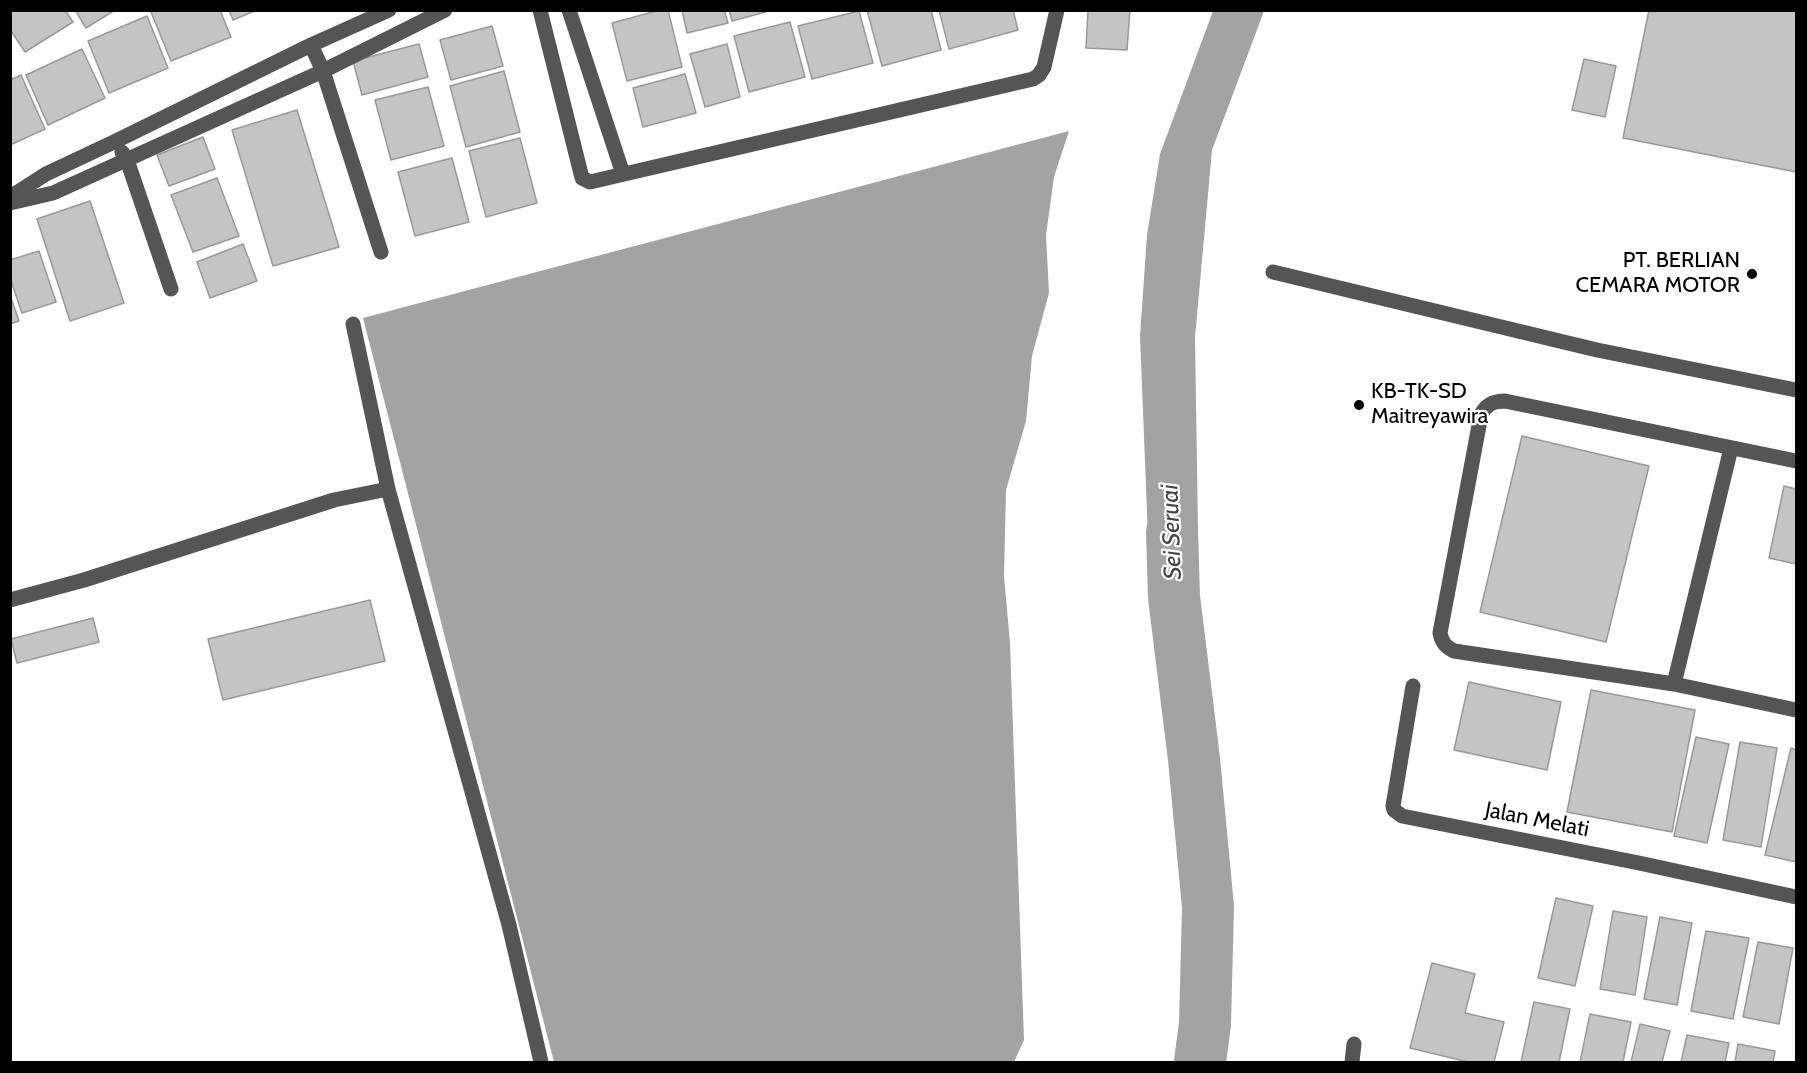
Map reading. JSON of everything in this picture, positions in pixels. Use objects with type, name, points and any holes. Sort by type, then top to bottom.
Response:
[{"type":"street","points":[[10,196],[46,174],[311,45],[389,10]]},
{"type":"street","points":[[10,203],[53,193],[323,71],[445,10]]},
{"type":"street","points":[[540,10],[582,178],[590,182],[1033,79],[1044,67],[1057,10]]},
{"type":"street","points":[[569,10],[624,174]]},
{"type":"street","points":[[311,45],[323,71],[381,252]]},
{"type":"street","points":[[116,141],[127,159],[171,289]]},
{"type":"street","points":[[1273,272],[1597,350],[1797,390]]},
{"type":"street","points":[[353,324],[388,489],[509,925],[541,1062]]},
{"type":"street","points":[[1797,461],[1505,401],[1489,404],[1481,415],[1440,633],[1442,641],[1454,651],[1674,684],[1797,710]]},
{"type":"street","points":[[1674,684],[1731,448]]},
{"type":"street","points":[[10,600],[84,580],[334,500],[388,489]]},
{"type":"street","name":"Jalan Melati","points":[[1413,686],[1393,806],[1398,814],[1797,897]]},
{"type":"street","points":[[1352,1062],[1354,1044]]},
{"type":"water","points":[[1213,11],[1264,11],[1212,150],[1195,337],[1199,595],[1151,613],[1140,336],[1147,235],[1160,154]]},
{"type":"water","points":[[1069,131],[1054,177],[1046,235],[1049,293],[1032,356],[1026,421],[1006,490],[1004,576],[1010,643],[1024,1040],[1014,1062],[554,1062],[363,318]]},
{"type":"building","points":[[10,10],[65,10],[73,22],[25,52],[10,29]]},
{"type":"building","points":[[75,10],[115,10],[86,28]]},
{"type":"building","points":[[156,10],[220,10],[231,37],[171,61],[151,12]]},
{"type":"building","points":[[229,10],[257,10],[233,20]]},
{"type":"building","points":[[660,10],[668,10],[682,67],[627,81],[612,23]]},
{"type":"building","points":[[682,10],[724,10],[728,23],[687,33]]},
{"type":"building","points":[[729,10],[773,10],[732,21]]},
{"type":"building","points":[[867,10],[931,10],[941,50],[882,66]]},
{"type":"building","points":[[939,10],[1013,10],[1018,30],[949,49]]},
{"type":"building","points":[[1088,10],[1130,10],[1127,50],[1086,48]]},
{"type":"building","points":[[1649,10],[1796,10],[1796,172],[1623,138]]},
{"type":"building","points":[[859,11],[873,63],[812,79],[798,26]]},
{"type":"building","points":[[147,16],[168,68],[109,93],[88,41]]},
{"type":"building","points":[[790,22],[805,77],[749,92],[734,36]]},
{"type":"building","points":[[492,26],[503,66],[451,80],[440,40]]},
{"type":"building","points":[[419,44],[428,77],[362,95],[353,61]]},
{"type":"building","points":[[727,44],[740,97],[705,107],[690,54]]},
{"type":"building","points":[[82,49],[105,98],[48,125],[26,75]]},
{"type":"building","points":[[1584,59],[1616,66],[1605,117],[1572,110]]},
{"type":"building","points":[[504,71],[520,132],[466,147],[450,86]]},
{"type":"building","points":[[685,74],[696,113],[643,127],[633,88]]},
{"type":"building","points":[[21,75],[45,129],[10,145],[10,80]]},
{"type":"building","points":[[428,87],[444,146],[391,160],[375,100]]},
{"type":"building","points":[[297,110],[339,247],[273,266],[232,130]]},
{"type":"building","points":[[203,137],[215,169],[169,186],[157,155]]},
{"type":"building","points":[[520,138],[537,203],[486,217],[469,151]]},
{"type":"building","points":[[452,158],[469,222],[415,236],[398,172]]},
{"type":"building","points":[[217,178],[239,236],[193,252],[171,195]]},
{"type":"building","points":[[90,201],[124,303],[70,321],[37,219]]},
{"type":"building","points":[[243,244],[257,281],[210,298],[197,262]]},
{"type":"building","points":[[39,251],[56,302],[22,313],[10,278],[10,260]]},
{"type":"building","points":[[10,295],[19,321],[10,324]]},
{"type":"building","points":[[1522,436],[1649,466],[1606,642],[1480,612]]},
{"type":"building","points":[[1784,486],[1796,489],[1796,564],[1769,558]]},
{"type":"building","points":[[370,600],[385,661],[223,700],[208,639]]},
{"type":"building","points":[[93,618],[99,642],[17,663],[11,639]]},
{"type":"building","points":[[1469,682],[1561,702],[1547,770],[1454,750]]},
{"type":"building","points":[[1591,690],[1695,710],[1672,832],[1567,812]]},
{"type":"building","points":[[1696,737],[1729,744],[1707,843],[1674,836]]},
{"type":"building","points":[[1740,742],[1777,748],[1761,847],[1723,840]]},
{"type":"building","points":[[1791,748],[1796,750],[1796,862],[1765,855]]},
{"type":"building","points":[[1556,898],[1593,906],[1575,986],[1538,978]]},
{"type":"building","points":[[1613,911],[1647,917],[1635,995],[1600,989]]},
{"type":"building","points":[[1660,917],[1692,923],[1677,1005],[1644,999]]},
{"type":"building","points":[[1706,931],[1749,938],[1733,1019],[1691,1011]]},
{"type":"building","points":[[1758,942],[1793,948],[1779,1024],[1743,1017]]},
{"type":"building","points":[[1432,963],[1475,974],[1465,1013],[1504,1022],[1494,1062],[1468,1062],[1410,1048]]},
{"type":"building","points":[[1534,1002],[1570,1009],[1559,1062],[1521,1062]]},
{"type":"building","points":[[1590,1014],[1631,1022],[1623,1062],[1580,1062]]},
{"type":"building","points":[[1640,1024],[1670,1031],[1662,1062],[1631,1062]]},
{"type":"building","points":[[1687,1035],[1729,1043],[1725,1062],[1681,1062]]},
{"type":"building","points":[[1738,1044],[1775,1051],[1773,1062],[1735,1062]]},
{"type":"waterway","name":"Sei Seruai","points":[[1172,532],[1174,597],[1194,759],[1208,907],[1205,1024],[1200,1062]]},
{"type":"place","name":"PT. BERLIAN CEMARA MOTOR","points":[[1752,274]]},
{"type":"place","name":"KB-TK-SD Maitreyawira","points":[[1359,405]]}]
